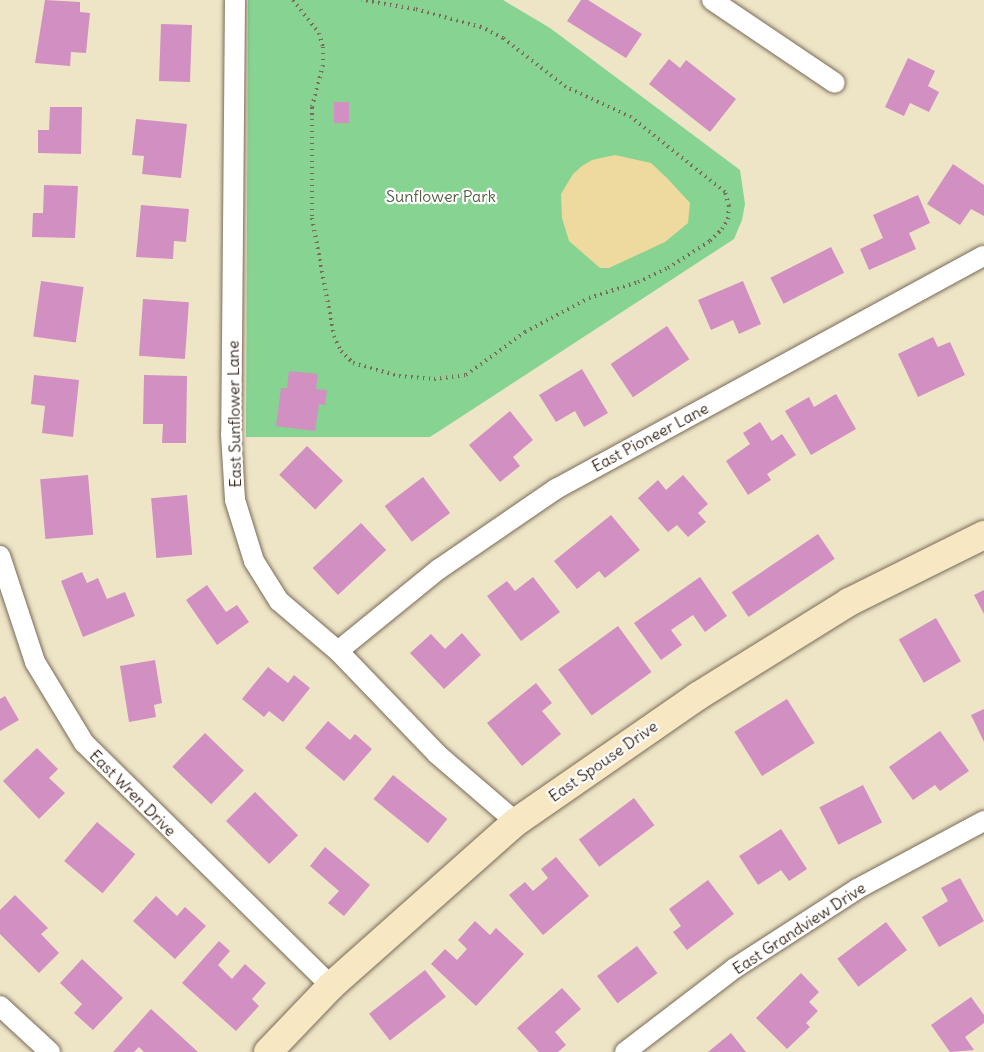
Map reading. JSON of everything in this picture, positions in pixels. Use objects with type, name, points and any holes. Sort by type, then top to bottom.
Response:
[{"type":"main road","name":"East Spouse Drive","points":[[268,1052],[331,986],[516,822],[698,696],[849,602],[984,535]]},
{"type":"street","name":"East Sunflower Lane","points":[[235,0],[231,434],[235,501],[254,561],[279,601],[338,651],[437,754],[516,822]]},
{"type":"street","points":[[712,0],[836,83]]},
{"type":"street","name":"East Pioneer Lane","points":[[338,651],[439,569],[556,489],[984,256]]},
{"type":"street","name":"East Wren Drive","points":[[0,556],[35,662],[84,743],[331,986]]},
{"type":"street","name":"East Grandview Drive","points":[[625,1052],[735,968],[857,889],[984,821]]},
{"type":"street","points":[[0,1006],[50,1052]]},
{"type":"path","points":[[293,0],[319,33],[323,47],[323,65],[312,107],[312,218],[334,336],[341,351],[353,363],[399,376],[434,379],[466,375],[525,332],[589,298],[638,282],[668,268],[710,241],[722,229],[728,219],[729,206],[725,192],[631,117],[566,87],[503,38],[481,27],[415,9],[362,0]]},
{"type":"green space","name":"Sunflower Park","points":[[248,0],[503,0],[550,28],[740,170],[745,204],[742,220],[734,239],[430,437],[246,437]]},
{"type":"sand","points":[[615,155],[651,163],[690,203],[688,223],[665,242],[609,268],[600,268],[569,241],[562,218],[561,194],[573,174],[582,166],[592,160]]},
{"type":"building","points":[[45,0],[80,2],[80,12],[90,13],[86,53],[71,52],[70,66],[35,63]]},
{"type":"building","points":[[581,0],[588,0],[642,34],[626,58],[567,21]]},
{"type":"building","points":[[161,24],[192,25],[190,82],[159,81]]},
{"type":"building","points":[[908,58],[935,71],[928,86],[939,92],[929,112],[910,103],[904,116],[885,107]]},
{"type":"building","points":[[669,59],[680,68],[686,60],[736,99],[710,132],[649,84]]},
{"type":"building","points":[[334,102],[349,102],[349,123],[334,123]]},
{"type":"building","points":[[50,107],[82,107],[81,154],[38,153],[38,130],[49,130]]},
{"type":"building","points":[[136,119],[187,124],[181,178],[142,174],[144,156],[132,155]]},
{"type":"building","points":[[953,164],[984,185],[984,216],[971,209],[960,225],[927,204]]},
{"type":"building","points":[[44,185],[78,186],[75,238],[32,237],[33,213],[43,213]]},
{"type":"building","points":[[918,195],[930,223],[909,233],[916,249],[869,270],[860,249],[883,238],[873,215]]},
{"type":"building","points":[[141,205],[189,209],[186,242],[174,241],[173,259],[136,257]]},
{"type":"building","points":[[831,247],[844,273],[784,304],[770,278]]},
{"type":"building","points":[[41,281],[84,287],[76,342],[33,336]]},
{"type":"building","points":[[743,281],[761,324],[739,334],[733,320],[711,330],[698,300]]},
{"type":"building","points":[[143,299],[189,302],[185,359],[139,356]]},
{"type":"building","points":[[667,326],[689,359],[633,397],[611,364]]},
{"type":"building","points":[[933,337],[938,347],[950,342],[965,375],[918,397],[898,354]]},
{"type":"building","points":[[582,369],[608,413],[584,427],[575,411],[556,422],[539,395]]},
{"type":"building","points":[[289,371],[318,374],[316,389],[327,390],[325,405],[319,404],[315,431],[276,426],[281,388],[287,388]]},
{"type":"building","points":[[34,375],[79,380],[73,437],[42,433],[45,406],[31,404]]},
{"type":"building","points":[[144,375],[187,376],[186,443],[162,443],[163,424],[143,424]]},
{"type":"building","points":[[836,394],[856,429],[811,455],[785,411],[809,397],[814,407]]},
{"type":"building","points":[[510,411],[533,440],[513,457],[520,466],[500,482],[469,445]]},
{"type":"building","points":[[760,422],[772,441],[782,434],[796,455],[767,474],[771,480],[748,495],[726,461],[750,444],[743,433]]},
{"type":"building","points":[[307,446],[343,481],[315,510],[279,475]]},
{"type":"building","points":[[88,475],[93,535],[45,539],[40,479]]},
{"type":"building","points":[[683,475],[708,504],[698,513],[706,522],[688,537],[677,525],[668,532],[638,498],[658,480],[666,490]]},
{"type":"building","points":[[423,477],[450,513],[412,542],[385,506]]},
{"type":"building","points":[[187,495],[192,555],[156,558],[151,498]]},
{"type":"building","points":[[611,515],[640,550],[605,578],[599,571],[577,589],[554,561]]},
{"type":"building","points":[[361,523],[386,550],[338,595],[313,568]]},
{"type":"building","points":[[818,534],[835,559],[749,617],[732,592]]},
{"type":"building","points":[[82,572],[87,583],[98,578],[107,599],[125,592],[135,616],[83,637],[61,581]]},
{"type":"building","points":[[533,577],[560,612],[521,641],[487,596],[507,581],[515,591]]},
{"type":"building","points":[[700,577],[727,616],[705,632],[693,615],[671,630],[682,645],[661,660],[634,623]]},
{"type":"building","points":[[207,585],[226,612],[237,605],[249,622],[217,645],[186,600]]},
{"type":"building","points":[[984,590],[984,614],[974,595]]},
{"type":"building","points":[[936,618],[961,661],[924,683],[899,640]]},
{"type":"building","points":[[618,626],[652,672],[592,716],[558,669]]},
{"type":"building","points":[[462,633],[481,655],[444,689],[410,653],[431,634],[445,649]]},
{"type":"building","points":[[155,660],[162,703],[154,705],[156,717],[129,722],[120,666]]},
{"type":"building","points":[[268,667],[288,683],[294,675],[310,688],[283,722],[269,711],[264,717],[242,699]]},
{"type":"building","points":[[536,683],[552,703],[542,711],[561,734],[522,766],[487,723]]},
{"type":"building","points":[[5,696],[19,720],[0,731],[0,699]]},
{"type":"building","points":[[787,699],[815,743],[762,776],[734,732]]},
{"type":"building","points":[[984,709],[984,742],[971,715]]},
{"type":"building","points":[[328,721],[350,740],[355,734],[372,749],[344,781],[305,748]]},
{"type":"building","points":[[940,731],[969,771],[940,791],[935,785],[913,800],[889,767]]},
{"type":"building","points":[[205,733],[244,771],[211,804],[172,767]]},
{"type":"building","points":[[37,748],[58,769],[49,778],[65,793],[39,819],[3,781]]},
{"type":"building","points":[[393,775],[447,819],[428,843],[373,799]]},
{"type":"building","points":[[863,785],[882,822],[838,845],[819,807]]},
{"type":"building","points":[[255,792],[298,835],[269,864],[226,821]]},
{"type":"building","points":[[634,798],[654,825],[599,867],[579,840]]},
{"type":"building","points":[[97,822],[135,854],[103,893],[64,861]]},
{"type":"building","points":[[781,829],[807,869],[789,881],[781,870],[758,885],[739,856]]},
{"type":"building","points":[[325,847],[370,885],[344,916],[328,903],[339,891],[310,866]]},
{"type":"building","points":[[556,857],[589,896],[543,935],[509,895],[525,882],[533,891],[548,878],[541,869]]},
{"type":"building","points":[[960,878],[984,921],[939,947],[922,917],[948,901],[941,888]]},
{"type":"building","points":[[708,880],[734,914],[687,950],[673,932],[681,926],[669,909]]},
{"type":"building","points":[[15,895],[48,928],[41,934],[59,953],[39,973],[0,934],[0,910]]},
{"type":"building","points":[[156,896],[177,916],[185,907],[206,926],[175,959],[133,921]]},
{"type":"building","points":[[475,921],[490,935],[496,928],[524,954],[476,1006],[431,964],[445,949],[457,960],[467,949],[458,940]]},
{"type":"building","points":[[886,922],[907,950],[858,987],[837,959]]},
{"type":"building","points":[[219,941],[230,951],[218,965],[232,979],[245,964],[266,983],[252,999],[259,1006],[236,1031],[182,983]]},
{"type":"building","points":[[637,946],[657,973],[618,1003],[597,976]]},
{"type":"building","points":[[82,959],[123,998],[93,1030],[74,1013],[82,1004],[60,983]]},
{"type":"building","points":[[425,970],[446,997],[390,1041],[369,1014]]},
{"type":"building","points":[[801,973],[819,992],[809,1002],[818,1011],[806,1023],[810,1027],[787,1049],[756,1018]]},
{"type":"building","points":[[562,988],[581,1009],[555,1032],[566,1045],[558,1052],[539,1052],[517,1028]]},
{"type":"building","points":[[971,997],[984,1015],[984,1023],[965,1037],[974,1050],[950,1052],[931,1025]]},
{"type":"building","points":[[151,1009],[198,1052],[144,1052],[139,1047],[134,1052],[113,1052]]},
{"type":"building","points":[[731,1033],[746,1052],[708,1052]]}]
